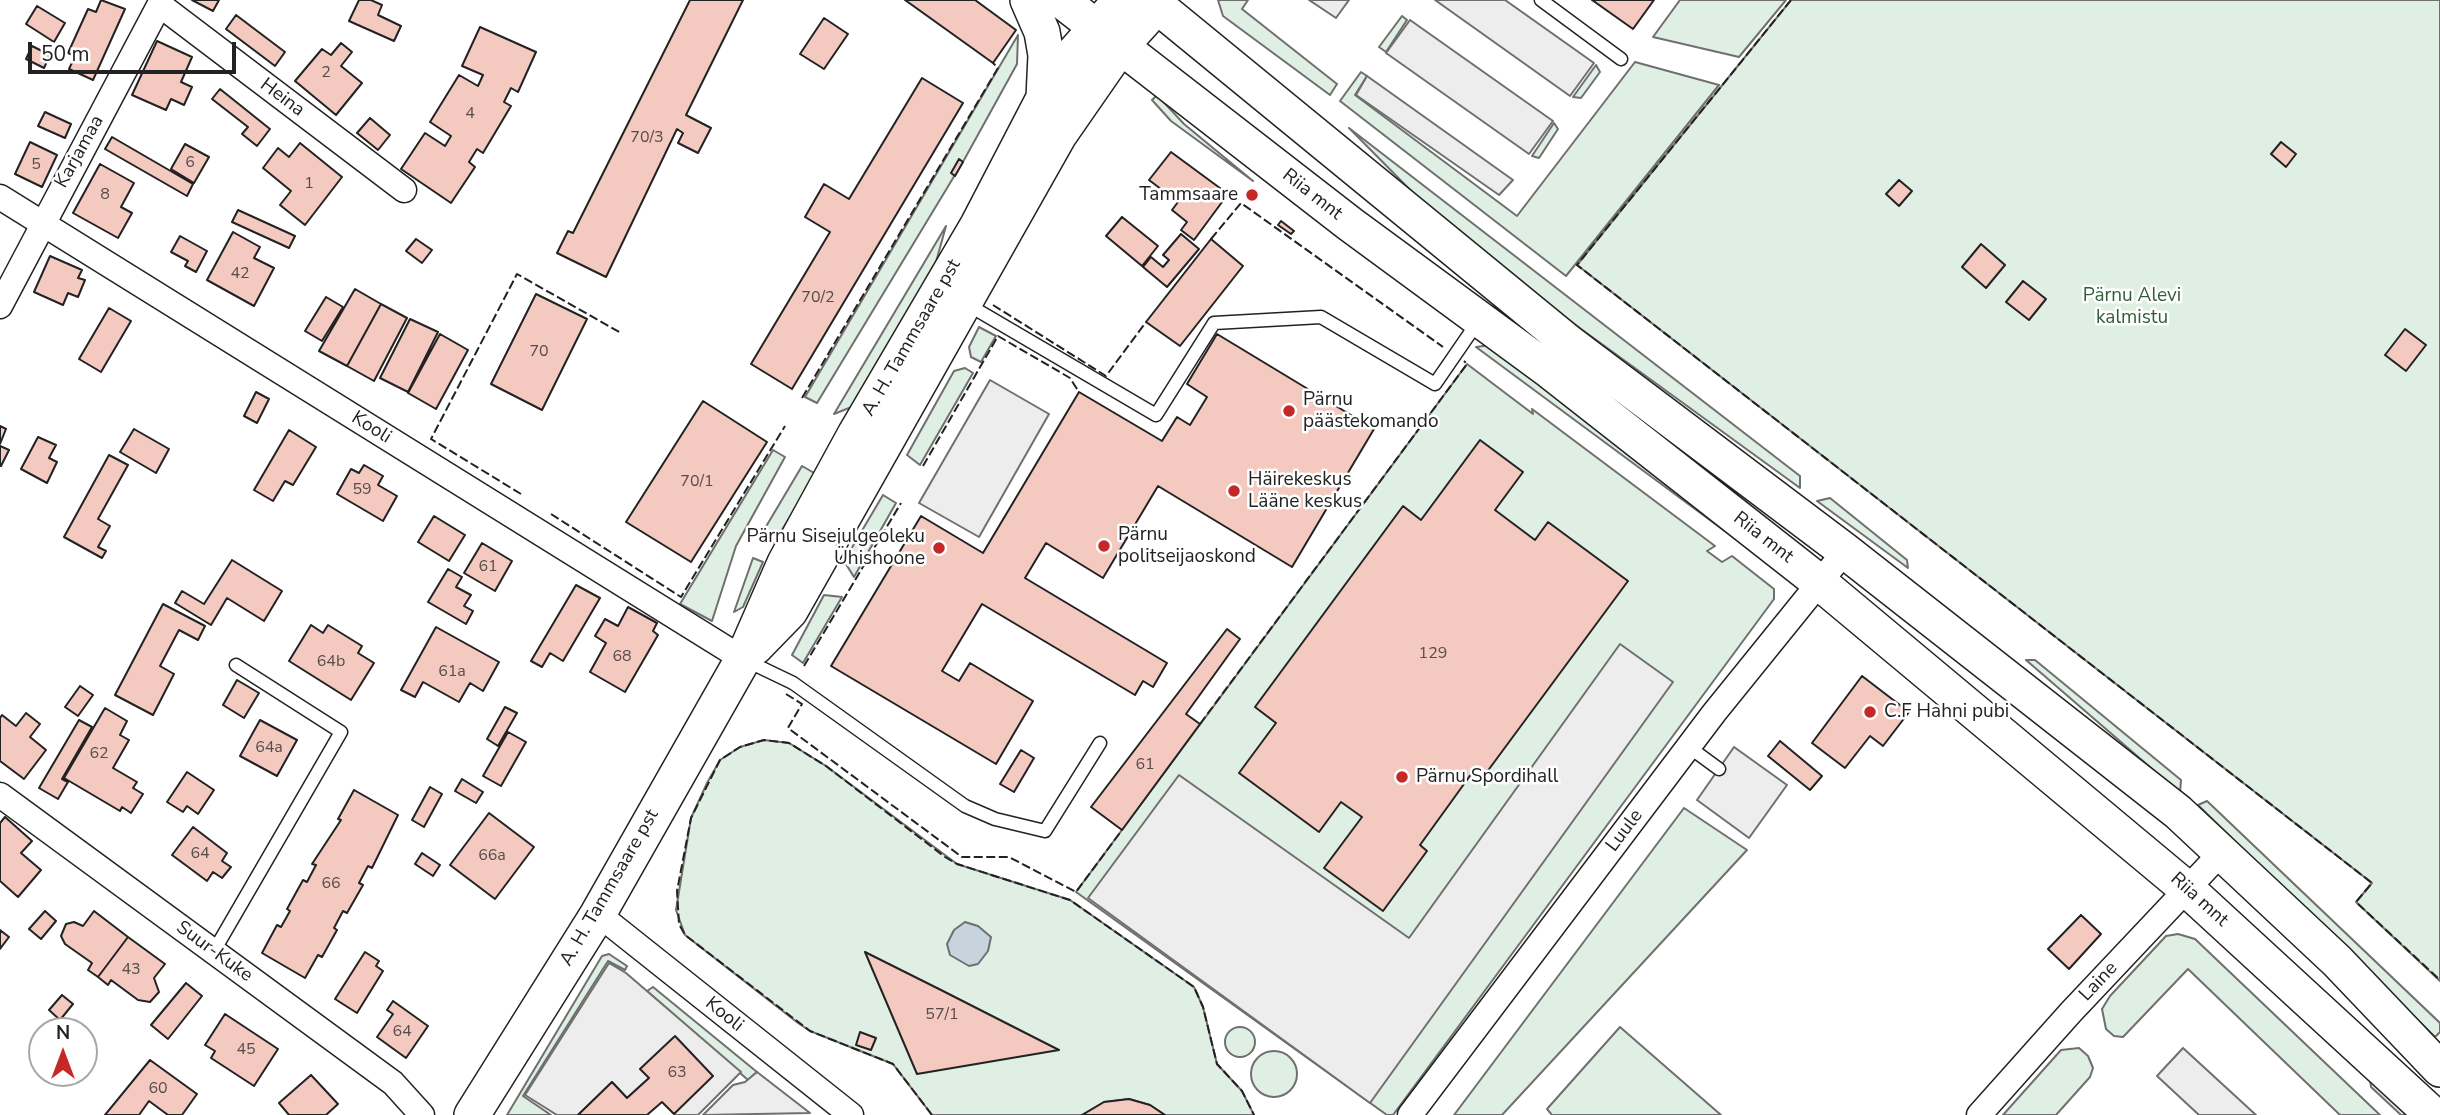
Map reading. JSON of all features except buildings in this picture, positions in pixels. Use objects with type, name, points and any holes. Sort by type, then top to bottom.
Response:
[{"type":"main road","points":[[1028,0],[1042,32],[1046,55],[1044,98]]},
{"type":"main road","name":"Riia mnt","points":[[1061,0],[1550,371],[1819,582],[2187,889],[2433,1115]]},
{"type":"main road","points":[[1109,37],[1121,0]]},
{"type":"main road","points":[[1109,37],[1156,2]]},
{"type":"main road","name":"Riia mnt","points":[[1156,2],[1569,343],[1845,551],[2178,812],[2337,961],[2440,1069]]},
{"type":"main road","name":"A. H. Tammsaare pst","points":[[472,1115],[598,914],[743,659],[785,563],[856,433],[978,225],[1044,98],[1075,52],[1109,37]]},
{"type":"main road","name":"A. H. Tammsaare pst","points":[[743,659],[790,611],[1050,150],[1109,37]]},
{"type":"street","name":"Heina","points":[[161,3],[404,190]]},
{"type":"street","name":"Karjamaa","points":[[0,306],[161,3]]},
{"type":"street","name":"Kooli","points":[[0,197],[743,659]]},
{"type":"street","name":"Luule","points":[[1410,1115],[1689,747],[1845,551]]},
{"type":"street","name":"Suur-Kuke","points":[[0,795],[393,1083],[422,1115]]},
{"type":"street","name":"Laine","points":[[1979,1115],[2222,852]]},
{"type":"street","name":"Kooli","points":[[598,914],[851,1115]]},
{"type":"lane","points":[[1541,0],[1621,59]]},
{"type":"lane","points":[[964,303],[1156,415],[1214,323],[1321,317],[1435,384],[1480,320]]},
{"type":"lane","points":[[743,659],[793,683],[965,806],[995,818],[1045,831],[1100,743]]},
{"type":"lane","points":[[214,951],[341,732],[236,665]]},
{"type":"lane","points":[[1689,747],[1719,769]]},
{"type":"green space","points":[[1218,0],[1248,0],[1242,9],[1337,84],[1330,95],[1223,16]]},
{"type":"green space","points":[[1680,0],[1786,0],[1739,57],[1653,37]]},
{"type":"green space","name":"Pärnu Alevi kalmistu","points":[[1791,0],[2440,0],[2440,981],[2356,902],[2372,883],[1577,265]]},
{"type":"green space","points":[[1402,16],[1407,20],[1386,52],[1379,47]]},
{"type":"green space","points":[[1018,35],[1017,64],[964,160],[817,403],[805,397]]},
{"type":"green space","points":[[1635,62],[1719,85],[1566,276],[1340,101],[1361,72],[1367,76],[1355,95],[1517,216]]},
{"type":"green space","points":[[1596,65],[1600,72],[1581,98],[1573,97]]},
{"type":"green space","points":[[1157,95],[1184,124],[1253,181],[1171,121],[1152,100]]},
{"type":"green space","points":[[1554,123],[1558,129],[1539,158],[1532,156]]},
{"type":"green space","points":[[1349,128],[1800,476],[1800,488],[1504,273],[1435,215]]},
{"type":"green space","points":[[946,226],[936,262],[854,406],[834,414]]},
{"type":"green space","points":[[979,327],[996,336],[981,362],[971,357],[969,347]]},
{"type":"green space","points":[[1491,345],[1745,546],[1476,347]]},
{"type":"green space","name":"Pärnu Spordihall","points":[[1467,364],[1533,414],[1532,409],[1715,546],[1707,551],[1722,562],[1732,556],[1774,589],[1774,599],[1393,1115],[1387,1115],[1076,892]]},
{"type":"green space","points":[[965,368],[973,373],[920,465],[907,455],[954,371]]},
{"type":"green space","points":[[773,450],[785,457],[736,546],[712,621],[680,604]]},
{"type":"green space","points":[[802,466],[816,474],[774,543],[761,535]]},
{"type":"green space","points":[[883,495],[896,503],[854,577],[844,561]]},
{"type":"green space","points":[[1830,498],[1907,560],[1908,568],[1817,501]]},
{"type":"green space","points":[[753,558],[763,562],[743,607],[734,612]]},
{"type":"green space","points":[[824,595],[842,597],[803,663],[792,655]]},
{"type":"green space","points":[[2026,660],[2035,660],[2181,780],[2180,793]]},
{"type":"green space","points":[[764,740],[789,743],[826,766],[957,864],[1070,900],[1194,987],[1203,1007],[1217,1064],[1242,1091],[1254,1115],[1165,1115],[1150,1105],[1129,1099],[1104,1102],[1082,1115],[932,1115],[893,1064],[810,1031],[798,1023],[685,935],[676,910],[691,818],[707,783],[720,760],[740,747]]},
{"type":"green space","points":[[2207,801],[2440,1023],[2440,1032],[2435,1037],[2198,805]]},
{"type":"green space","points":[[1684,808],[1747,850],[1502,1115],[1454,1115]]},
{"type":"green space","points":[[2178,934],[2195,939],[2380,1115],[2340,1115],[2188,969],[2123,1037],[2114,1036],[2106,1029],[2102,1009],[2110,996],[2166,936]]},
{"type":"green space","points":[[609,954],[627,966],[625,970],[608,961],[523,1096],[551,1115],[507,1115],[602,956]]},
{"type":"green space","points":[[653,987],[757,1072],[748,1080],[647,991]]},
{"type":"green space","points":[[1240,1027],[1246,1028],[1254,1036],[1254,1048],[1246,1056],[1240,1057],[1234,1056],[1226,1048],[1225,1042],[1226,1036],[1234,1028]]},
{"type":"green space","points":[[1620,1027],[1721,1115],[1552,1115],[1547,1109]]},
{"type":"green space","points":[[2079,1048],[2088,1056],[2093,1068],[2090,1077],[2056,1115],[2003,1115],[2061,1050]]},
{"type":"green space","points":[[1274,1051],[1290,1058],[1297,1074],[1290,1090],[1274,1097],[1258,1090],[1251,1074],[1258,1058]]},
{"type":"green space","points":[[2370,1080],[2412,1115],[2401,1115],[2371,1087]]},
{"type":"shaded area","points":[[1309,0],[1349,0],[1336,18]]},
{"type":"shaded area","points":[[1435,0],[1505,0],[1594,63],[1570,96]]},
{"type":"shaded area","points":[[1410,20],[1553,121],[1529,154],[1386,53]]},
{"type":"shaded area","points":[[1367,76],[1513,180],[1499,195],[1356,95]]},
{"type":"shaded area","points":[[990,380],[1049,414],[979,537],[919,503]]},
{"type":"shaded area","points":[[1620,644],[1673,682],[1370,1103],[1088,898],[1179,775],[1409,938]]},
{"type":"shaded area","points":[[1734,747],[1787,785],[1749,838],[1697,800]]},
{"type":"shaded area","points":[[965,922],[978,926],[991,937],[988,951],[978,964],[969,966],[950,955],[947,944],[954,930]]},
{"type":"shaded area","points":[[609,963],[626,973],[741,1072],[698,1115],[675,1115],[675,1105],[649,1078],[627,1098],[612,1082],[578,1115],[557,1115],[525,1095]]},
{"type":"shaded area","points":[[2183,1048],[2256,1115],[2199,1115],[2157,1076]]},
{"type":"shaded area","points":[[757,1072],[810,1113],[703,1115],[733,1085],[745,1082]]},
{"type":"fence","points":[[1791,0],[1577,265],[2372,883],[2356,902],[2440,980]]},
{"type":"fence","points":[[802,398],[998,68],[993,63]]},
{"type":"fence","points":[[1211,239],[1241,203],[1443,347]]},
{"type":"fence","points":[[521,494],[431,439],[517,274],[621,333]]},
{"type":"fence","points":[[993,305],[1106,376],[1146,322]]},
{"type":"fence","points":[[923,466],[998,336],[1070,378],[1079,392]]},
{"type":"fence","points":[[1200,724],[1467,364],[1464,361]]},
{"type":"fence","points":[[551,514],[681,597],[785,426]]},
{"type":"fence","points":[[804,666],[901,503]]},
{"type":"fence","points":[[786,694],[802,704],[788,728],[962,857],[1009,857],[1076,892],[1122,830]]},
{"type":"fence","points":[[932,1115],[893,1064],[810,1031],[685,935],[679,924],[677,891],[691,818],[720,760],[740,747],[764,740],[789,743],[826,766],[945,857],[957,864],[1070,900],[1194,987],[1203,1007],[1217,1064],[1242,1091],[1254,1115]]},
{"type":"place","name":"Tammsaare","points":[[1252,195]]},
{"type":"place","name":"Pärnu päästekomando","points":[[1289,411]]},
{"type":"place","name":"Häirekeskus Lääne keskus","points":[[1234,491]]},
{"type":"place","name":"Pärnu politseijaoskond","points":[[1104,546]]},
{"type":"place","name":"Pärnu Sisejulgeoleku Ühishoone","points":[[939,548]]},
{"type":"place","name":"C.F Hahni pubi","points":[[1870,712]]},
{"type":"place","name":"Pärnu Spordihall","points":[[1402,777]]}]
